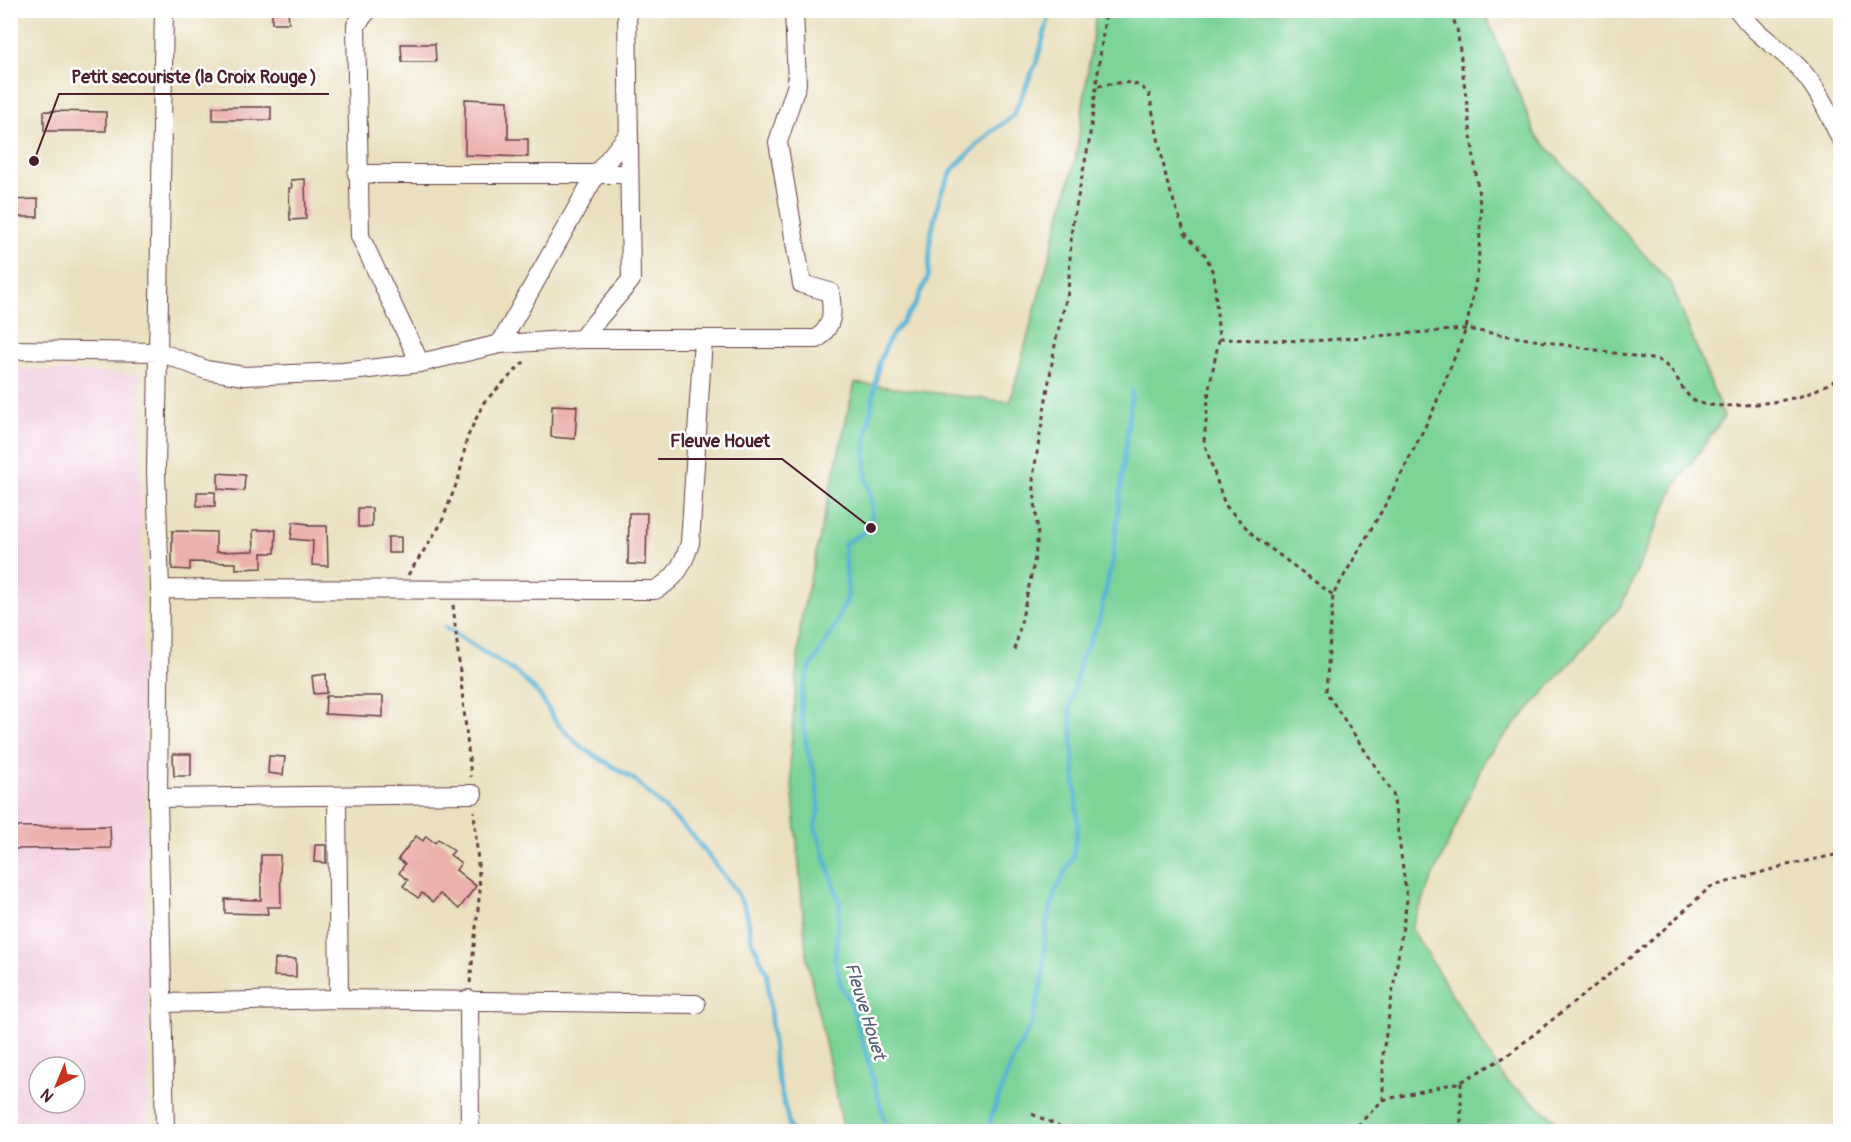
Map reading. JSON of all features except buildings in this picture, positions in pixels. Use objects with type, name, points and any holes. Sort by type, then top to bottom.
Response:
[{"type":"street","points":[[164,10],[160,352],[156,472],[160,589],[158,798],[165,1131]]},
{"type":"street","points":[[368,10],[356,25],[357,174],[360,236],[420,363]]},
{"type":"street","points":[[581,339],[631,280],[627,10]]},
{"type":"street","points":[[10,350],[160,352],[206,370],[244,376],[343,372],[420,363],[500,344],[581,339],[817,339],[827,328],[834,315],[830,292],[802,284],[778,142],[797,84],[794,10]]},
{"type":"street","points":[[1738,10],[1767,43],[1793,62],[1813,85],[1840,138]]},
{"type":"street","points":[[500,344],[595,176],[628,135]]},
{"type":"street","points":[[357,174],[595,176],[629,174]]},
{"type":"street","points":[[160,589],[655,590],[669,582],[683,565],[690,543],[703,339]]},
{"type":"street","points":[[158,798],[473,794]]},
{"type":"street","points":[[337,796],[339,999]]},
{"type":"street","points":[[164,1003],[469,999],[696,1004]]},
{"type":"street","points":[[469,999],[470,1131]]},
{"type":"path","points":[[1015,650],[1038,536],[1033,477],[1037,445],[1056,339],[1068,292],[1072,226],[1098,86],[1106,10]]},
{"type":"path","points":[[1383,1100],[1383,1053],[1407,900],[1393,793],[1326,692],[1333,595],[1388,500],[1432,413],[1466,329],[1478,270],[1481,212],[1457,28],[1449,10]]},
{"type":"path","points":[[1098,86],[1131,81],[1140,84],[1149,94],[1167,182],[1185,233],[1206,256],[1214,276],[1219,339],[1209,389],[1204,442],[1225,505],[1255,537],[1333,595]]},
{"type":"path","points":[[1219,339],[1313,341],[1466,329],[1658,360],[1669,366],[1677,375],[1688,395],[1704,404],[1740,405],[1794,398],[1840,378]]},
{"type":"path","points":[[397,591],[441,524],[459,477],[467,438],[484,402],[543,343]]},
{"type":"path","points":[[1351,1131],[1383,1100],[1461,1082],[1508,1055],[1651,941],[1710,887],[1787,865],[1840,854]]},
{"type":"path","points":[[1461,1082],[1461,1131]]},
{"type":"path","points":[[1032,1114],[1072,1131]]},
{"type":"shaded area","points":[[10,368],[140,375],[149,1131],[11,1131]]},
{"type":"green space","points":[[1096,11],[1484,11],[1536,135],[1671,284],[1724,417],[1675,486],[1621,606],[1486,757],[1411,928],[1505,1080],[1570,1131],[844,1131],[807,960],[790,760],[801,619],[855,383],[1010,402],[1076,157]]},
{"type":"waterway","name":"Fleuve Houet","points":[[888,1132],[853,1008],[840,982],[835,959],[840,903],[815,826],[819,808],[816,778],[807,749],[801,709],[802,691],[808,672],[836,624],[848,596],[844,544],[871,528],[872,504],[866,475],[866,440],[879,363],[888,341],[915,305],[928,277],[931,233],[941,193],[953,169],[990,133],[1013,116],[1037,61],[1051,10]]},
{"type":"waterway","points":[[989,1132],[991,1117],[1013,1059],[1032,1023],[1043,978],[1046,926],[1056,890],[1073,857],[1078,824],[1070,708],[1080,661],[1099,621],[1113,558],[1132,391]]},
{"type":"waterway","points":[[445,627],[517,673],[539,694],[556,722],[581,747],[635,780],[692,835],[734,888],[746,910],[752,941],[767,973],[775,1067],[791,1132]]},
{"type":"place","name":"Petit secouriste (la Croix Rouge )","points":[[34,161]]},
{"type":"place","name":"Fleuve Houet","points":[[871,528]]}]
